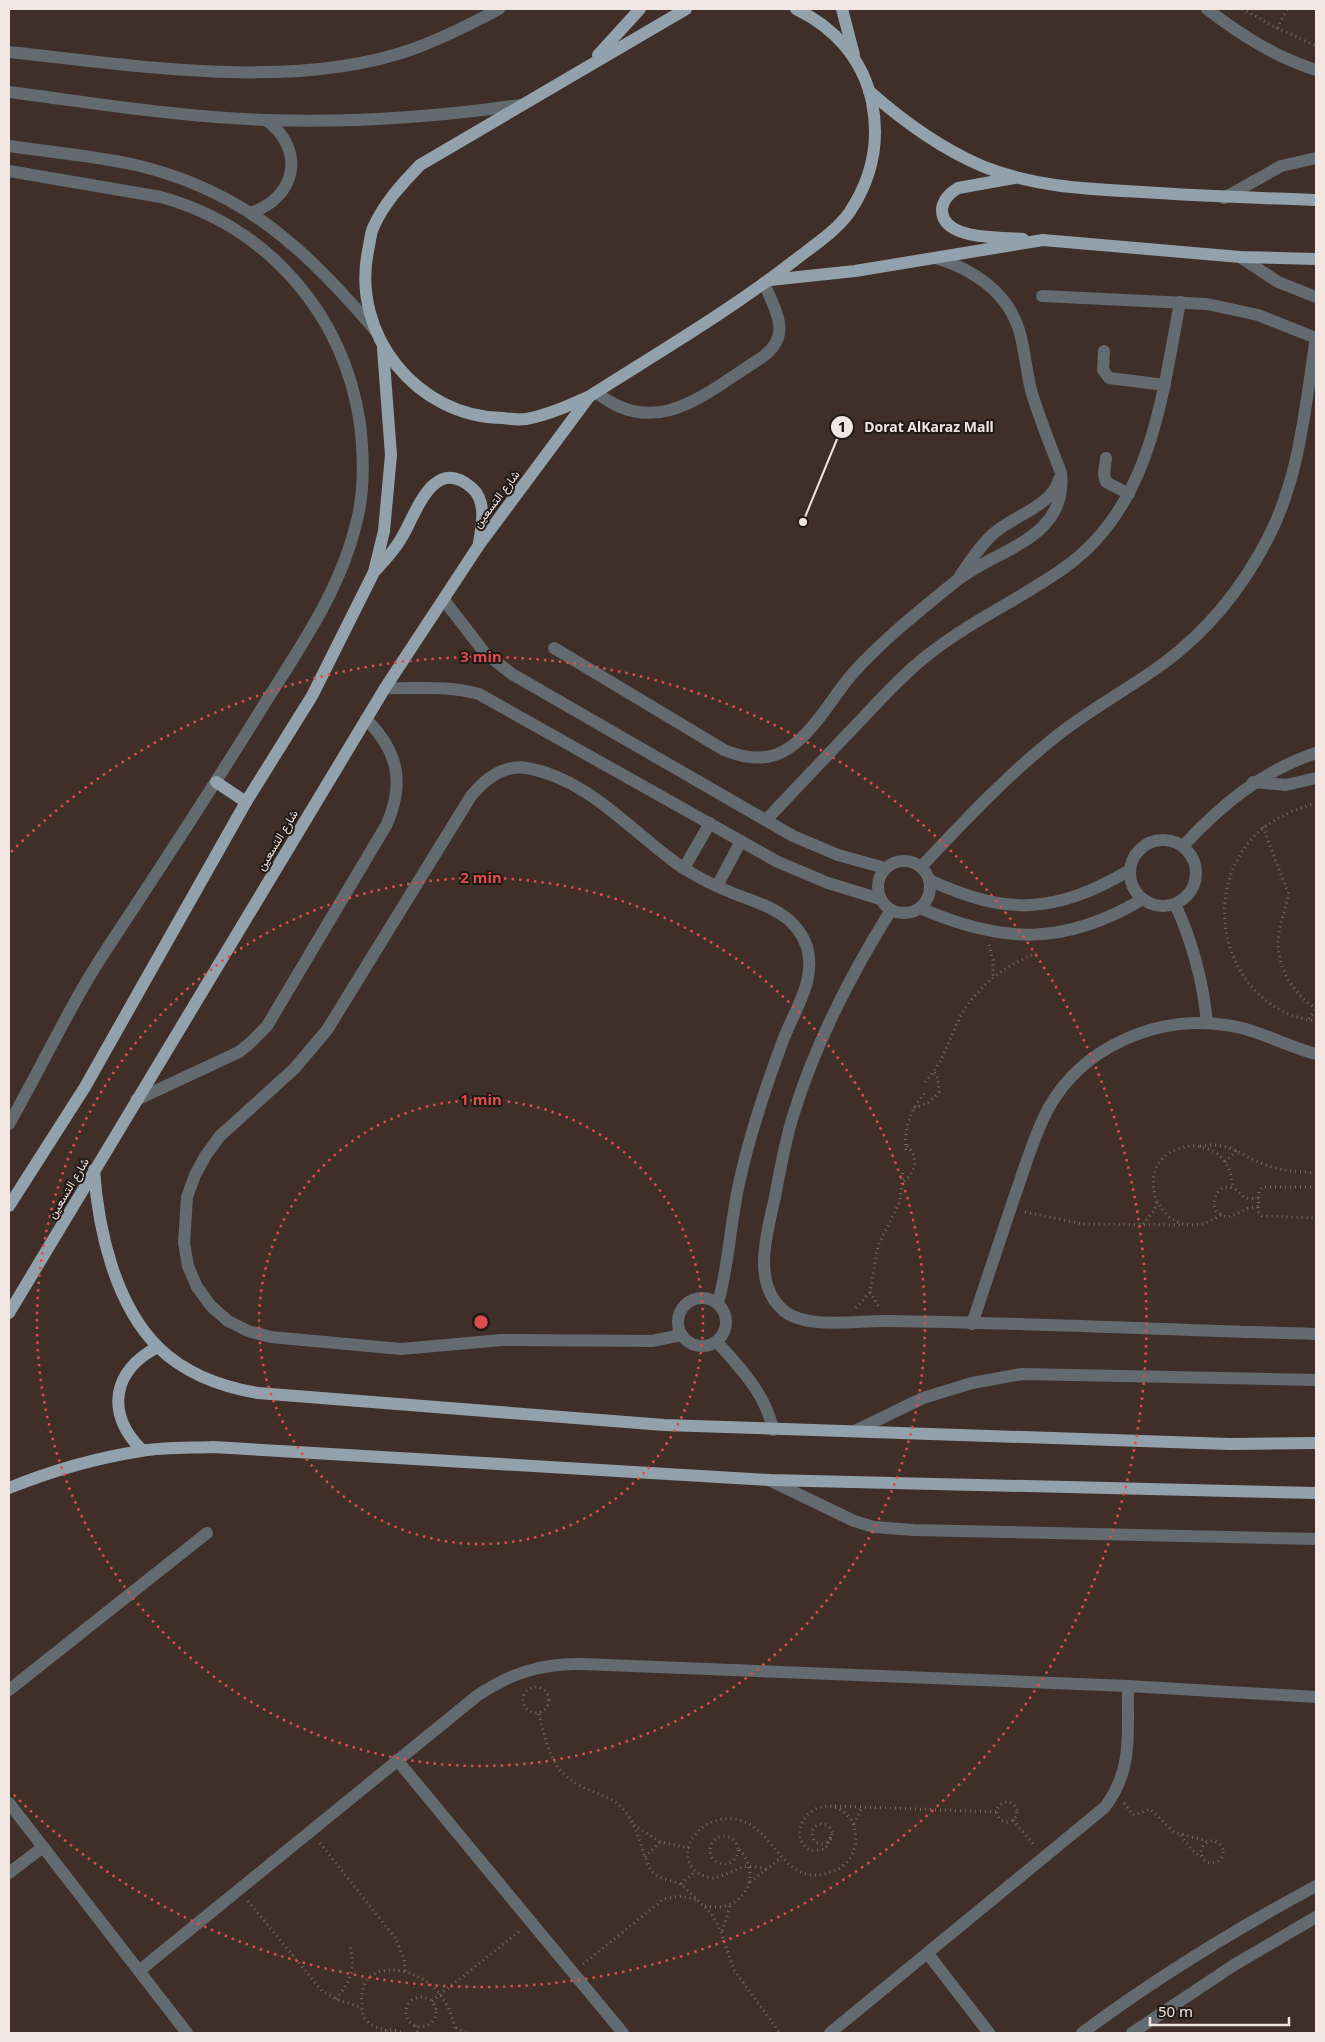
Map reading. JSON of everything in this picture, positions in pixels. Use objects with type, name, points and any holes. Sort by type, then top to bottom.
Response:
[{"type":"main road","points":[[589,65],[640,9]]},
{"type":"main road","points":[[686,9],[420,165],[392,194],[373,230],[364,269],[368,310],[375,330],[383,348],[409,382],[444,405],[484,418],[525,419],[565,407],[593,394],[767,282],[825,237],[848,214],[864,186],[874,155],[876,123],[869,91],[855,60],[842,9]]},
{"type":"main road","points":[[796,9],[812,17],[836,36],[855,60]]},
{"type":"main road","points":[[869,91],[895,114],[938,143],[984,166],[1016,178],[1074,188],[1224,198],[1316,200]]},
{"type":"main road","points":[[1016,178],[958,188],[950,192],[945,200],[943,217],[954,231],[963,233],[1240,258],[1316,258]]},
{"type":"main road","points":[[767,282],[855,271],[1044,240]]},
{"type":"main road","points":[[374,572],[384,531],[391,455],[383,348]]},
{"type":"main road","name":"شارع التسعين","points":[[9,1313],[385,688],[479,545],[593,394]]},
{"type":"main road","points":[[9,1206],[85,1087],[246,802],[312,696],[374,572],[401,539],[427,489],[438,482],[450,479],[463,482],[473,489],[480,499],[482,512],[479,545]]},
{"type":"main road","points":[[216,782],[246,802]]},
{"type":"main road","points":[[94,1170],[100,1221],[115,1273],[140,1324],[158,1347],[180,1364],[214,1382],[258,1393],[664,1425],[1230,1444],[1316,1443]]},
{"type":"main road","points":[[142,1450],[130,1439],[122,1425],[118,1410],[118,1394],[123,1378],[131,1364],[144,1354],[158,1347]]},
{"type":"main road","points":[[9,1488],[36,1477],[88,1462],[142,1450],[213,1446],[768,1480],[1316,1493]]},
{"type":"street","points":[[9,52],[195,71],[279,71],[345,66],[412,50],[465,27],[499,9]]},
{"type":"street","points":[[1206,9],[1248,39],[1294,63],[1316,70]]},
{"type":"street","points":[[9,92],[187,114],[266,120],[391,119],[520,106]]},
{"type":"street","points":[[250,212],[271,204],[279,197],[290,177],[292,166],[288,144],[283,135],[266,120]]},
{"type":"street","points":[[9,146],[137,166],[184,180],[250,212],[296,246],[317,265],[375,330]]},
{"type":"street","points":[[1224,198],[1281,166],[1316,158]]},
{"type":"street","points":[[9,171],[181,203],[228,224],[265,250],[298,283],[325,321],[345,366],[358,413],[363,462],[361,501],[351,543],[334,585],[304,642],[82,989],[53,1047],[9,1124]]},
{"type":"street","points":[[554,648],[724,750],[750,758],[764,758],[777,755],[800,740],[853,674],[878,647],[957,580],[1042,528],[1054,513],[1062,484],[1060,473],[1031,389],[1014,318],[1003,301],[984,280],[970,271],[936,258]]},
{"type":"street","points":[[1240,258],[1278,282],[1316,297]]},
{"type":"street","points":[[593,394],[630,412],[653,415],[669,412],[683,406],[762,358],[775,346],[781,330],[767,282]]},
{"type":"street","points":[[921,867],[972,812],[1032,756],[1064,731],[1166,662],[1196,636],[1224,607],[1248,574],[1268,539],[1284,502],[1295,462],[1316,338],[1232,308],[1180,302],[1042,296]]},
{"type":"street","points":[[766,820],[904,675],[949,639],[1066,567],[1093,542],[1112,519],[1129,494],[1149,450],[1165,385],[1180,302]]},
{"type":"street","points":[[1104,351],[1104,370],[1109,378],[1165,385]]},
{"type":"street","points":[[1106,458],[1104,474],[1106,482],[1129,494]]},
{"type":"street","points":[[957,580],[992,534],[1015,517],[1037,506],[1052,494],[1060,473]]},
{"type":"street","points":[[444,600],[484,652],[505,669],[766,820],[815,846],[885,868]]},
{"type":"street","points":[[385,688],[458,688],[479,694],[741,841],[802,873],[880,899],[891,910],[906,913],[920,908],[927,900],[930,891],[930,880]]},
{"type":"street","points":[[136,1100],[239,1052],[266,1026],[387,824],[394,806],[398,787],[396,768],[390,749],[380,733],[366,719]]},
{"type":"street","points":[[1183,846],[1216,812],[1253,782],[1278,768],[1316,753]]},
{"type":"street","points":[[681,1335],[652,1342],[502,1340],[401,1350],[271,1337],[248,1331],[228,1321],[211,1306],[197,1287],[188,1266],[184,1236],[187,1197],[195,1175],[206,1155],[225,1131],[294,1069],[327,1030],[471,796],[487,779],[509,769],[524,768],[540,771],[563,781],[607,807],[684,868],[717,886],[770,906],[786,916],[798,930],[806,947],[809,966],[807,985],[774,1065],[748,1148],[738,1186],[718,1303]]},
{"type":"street","points":[[1253,782],[1286,785],[1316,778]]},
{"type":"street","points":[[684,868],[710,823]]},
{"type":"street","points":[[1164,840],[1183,846],[1195,862],[1195,882],[1188,896],[1175,904],[1159,906],[1144,900],[1136,891],[1131,881],[1130,870],[1137,852],[1145,845],[1164,840]]},
{"type":"street","points":[[717,886],[741,841]]},
{"type":"street","points":[[880,899],[877,888],[879,878],[885,868],[893,863],[903,861],[913,862],[921,867],[930,880],[972,898],[995,904],[1018,906],[1041,905],[1087,893],[1130,870]]},
{"type":"street","points":[[920,908],[980,930],[1020,935],[1072,930],[1105,920],[1144,900]]},
{"type":"street","points":[[1175,904],[1196,957],[1202,979],[1207,1023]]},
{"type":"street","points":[[891,910],[867,949],[826,1030],[808,1073],[793,1117],[772,1208],[763,1270],[767,1286],[774,1300],[786,1312],[800,1320],[816,1322],[888,1321],[1316,1334]]},
{"type":"street","points":[[972,1324],[1038,1131],[1048,1108],[1062,1087],[1080,1068],[1100,1052],[1140,1032],[1185,1023],[1207,1023],[1246,1029],[1295,1049],[1316,1054]]},
{"type":"street","points":[[696,1298],[708,1298],[718,1303],[724,1312],[726,1322],[724,1333],[716,1342],[708,1346],[698,1346],[688,1342],[681,1335],[677,1324],[686,1303],[696,1298]]},
{"type":"street","points":[[716,1342],[756,1390],[769,1412],[773,1430]]},
{"type":"street","points":[[855,1431],[923,1398],[972,1383],[1022,1374],[1316,1380]]},
{"type":"street","points":[[768,1480],[835,1514],[874,1527],[914,1530],[1316,1539]]},
{"type":"street","points":[[9,1690],[207,1532]]},
{"type":"street","points":[[139,1971],[397,1760],[493,1685],[526,1670],[564,1664],[1128,1686],[1316,1697]]},
{"type":"street","points":[[830,2033],[1105,1807],[1116,1793],[1122,1780],[1126,1761],[1128,1686]]},
{"type":"street","points":[[397,1760],[623,2033]]},
{"type":"street","points":[[9,1803],[187,2033]]},
{"type":"street","points":[[9,1873],[43,1847]]},
{"type":"street","points":[[1082,2033],[1162,1976],[1213,1944],[1316,1886]]},
{"type":"street","points":[[1132,2033],[1234,1965],[1316,1918]]},
{"type":"street","points":[[928,1954],[989,2033]]},
{"type":"path","points":[[1242,9],[1316,46]]},
{"type":"path","points":[[1277,28],[1287,9]]},
{"type":"path","points":[[1316,803],[1290,811],[1263,827],[1241,853],[1229,877],[1224,911],[1226,938],[1233,957],[1243,975],[1256,991],[1271,1004],[1290,1014],[1316,1021]]},
{"type":"path","points":[[1263,827],[1288,893],[1279,932],[1278,950],[1282,968],[1290,985],[1302,999],[1316,1010],[1309,1020]]},
{"type":"path","points":[[980,930],[990,949],[993,977]]},
{"type":"path","points":[[925,1082],[945,1055],[962,1013],[971,1000],[993,977],[1014,963],[1036,953]]},
{"type":"path","points":[[913,1108],[928,1103],[939,1092],[938,1078],[934,1072]]},
{"type":"path","points":[[906,1150],[905,1132],[913,1108],[925,1093]]},
{"type":"path","points":[[904,1181],[911,1174],[915,1163],[913,1153],[905,1144]]},
{"type":"path","points":[[1183,1225],[1167,1217],[1157,1202],[1153,1191],[1157,1167],[1174,1150],[1186,1146],[1218,1144],[1281,1170],[1316,1173]]},
{"type":"path","points":[[1198,1146],[1208,1149],[1225,1162],[1233,1179],[1233,1188]]},
{"type":"path","points":[[1225,1162],[1236,1150]]},
{"type":"path","points":[[870,1292],[878,1246],[900,1201],[904,1181],[903,1170]]},
{"type":"path","points":[[1316,1188],[1265,1186],[1259,1191],[1258,1198],[1258,1213],[1262,1216],[1316,1218]]},
{"type":"path","points":[[1221,1215],[1216,1210],[1214,1199],[1221,1189],[1233,1188],[1247,1198],[1258,1198]]},
{"type":"path","points":[[1142,1224],[1154,1211],[1157,1202]]},
{"type":"path","points":[[1011,1208],[1043,1218],[1082,1224],[1197,1226],[1210,1222],[1221,1215],[1231,1216],[1247,1207],[1258,1207]]},
{"type":"path","points":[[532,1687],[546,1690],[549,1697],[546,1710],[539,1714],[531,1713],[525,1708],[522,1700],[525,1692],[532,1687]]},
{"type":"path","points":[[539,1714],[550,1756],[558,1768],[578,1785],[611,1800],[628,1815],[634,1824],[652,1872],[658,1877],[681,1884],[705,1906],[718,1923],[734,1970],[780,2033]]},
{"type":"path","points":[[1116,1793],[1133,1815],[1150,1808],[1162,1822],[1181,1835],[1192,1850],[1206,1862],[1213,1863],[1219,1861],[1223,1849],[1220,1843],[1214,1840],[1207,1841],[1202,1845],[1200,1851],[1202,1857]]},
{"type":"path","points":[[1008,1802],[1017,1810],[1013,1820],[1002,1821],[997,1812],[998,1806],[1008,1802]]},
{"type":"path","points":[[831,1837],[827,1842],[817,1842],[813,1838],[814,1828],[818,1824],[829,1827],[831,1837],[830,1843],[825,1849],[818,1852],[805,1847],[798,1835],[804,1820],[809,1814],[824,1806],[997,1812]]},
{"type":"path","points":[[766,1869],[749,1867],[720,1877],[710,1878],[696,1871],[689,1856],[692,1838],[698,1830],[716,1819],[727,1818],[748,1823],[758,1830],[781,1858],[799,1871],[812,1875],[825,1875],[837,1870],[847,1862],[854,1850],[856,1838],[853,1824],[841,1810],[833,1806]]},
{"type":"path","points":[[853,1824],[862,1807]]},
{"type":"path","points":[[1013,1820],[1044,1858]]},
{"type":"path","points":[[634,1824],[660,1842],[689,1848]]},
{"type":"path","points":[[310,1831],[396,1939],[404,1960],[405,1972]]},
{"type":"path","points":[[1181,1835],[1197,1836],[1207,1841]]},
{"type":"path","points":[[738,1848],[736,1859],[731,1863],[718,1864],[710,1854],[712,1842],[723,1836],[735,1842],[749,1867],[749,1883]]},
{"type":"path","points":[[646,1857],[660,1842]]},
{"type":"path","points":[[705,1906],[723,1907],[739,1899],[749,1883],[781,1858]]},
{"type":"path","points":[[731,1863],[736,1870]]},
{"type":"path","points":[[681,1884],[696,1871]]},
{"type":"path","points":[[238,1889],[322,1991],[336,1999],[362,2008]]},
{"type":"path","points":[[572,1972],[664,1899],[681,1896],[698,1900]]},
{"type":"path","points":[[721,1932],[731,1904]]},
{"type":"path","points":[[432,2002],[531,1922]]},
{"type":"path","points":[[336,1999],[350,1981],[354,1970],[350,1947]]},
{"type":"path","points":[[391,2033],[369,2023],[365,2019],[362,2008],[362,1989],[366,1980],[384,1970],[405,1972],[424,1980],[440,1995],[452,2016],[456,2033]]},
{"type":"path","points":[[418,1997],[426,1997],[436,2009],[436,2016],[431,2023],[424,2027],[416,2026],[410,2022],[406,2015],[407,2007],[411,2000],[418,1997]]},
{"type":"path","points":[[416,2026],[418,2033]]},
{"type":"path","points":[[455,2028],[466,2033]]},
{"type":"path","points":[[380,2033],[386,2030],[404,2033]]},
{"type":"place","name":"Dorat AlKaraz Mall","points":[[803,522]]}]
